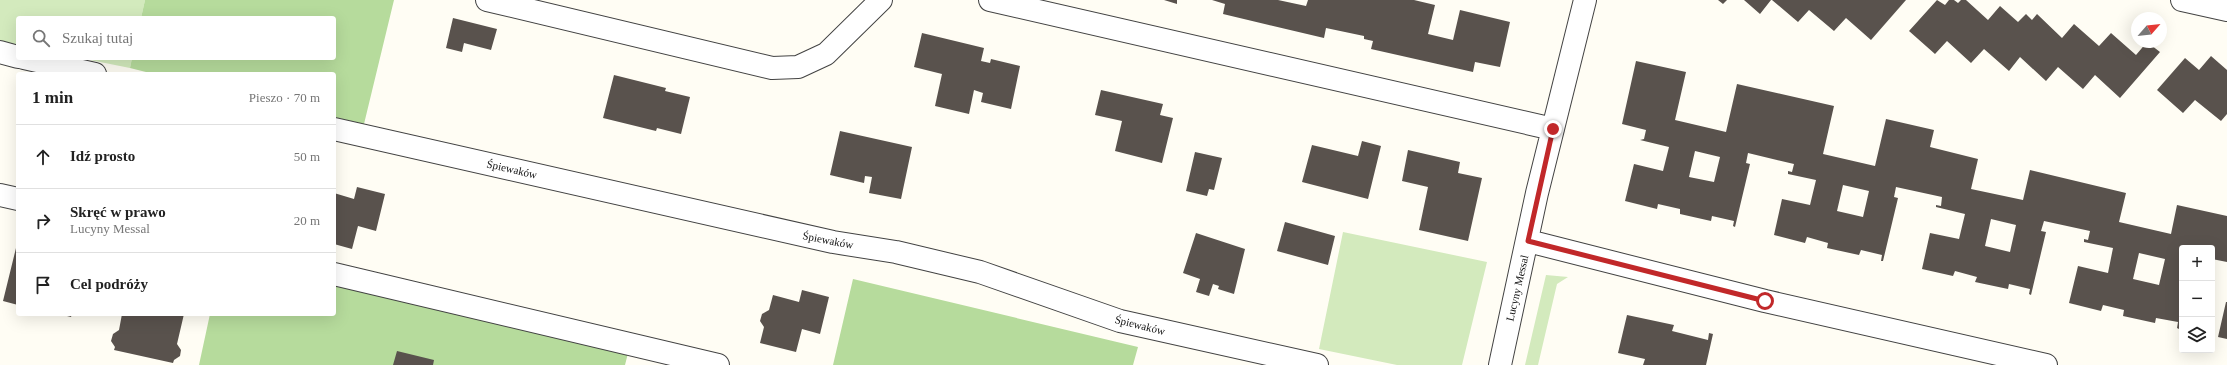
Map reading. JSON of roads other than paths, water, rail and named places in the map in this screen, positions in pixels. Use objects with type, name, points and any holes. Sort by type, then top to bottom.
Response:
[{"type":"street","points":[[487,0],[772,68],[798,66],[826,54],[881,0]]},
{"type":"street","points":[[990,0],[1553,129]]},
{"type":"street","name":"Lucyny Messal","points":[[1500,365],[1553,129],[1585,0]]},
{"type":"street","points":[[2182,0],[2227,10]]},
{"type":"street","points":[[0,52],[16,56]]},
{"type":"street","points":[[33,60],[85,72]]},
{"type":"street","name":"Śpiewaków","points":[[336,129],[825,241],[896,252],[980,272],[1120,321],[1318,365]]},
{"type":"street","points":[[0,195],[16,199]]},
{"type":"street","points":[[1528,241],[1765,301],[2046,365]]},
{"type":"street","points":[[336,274],[718,365]]}]
